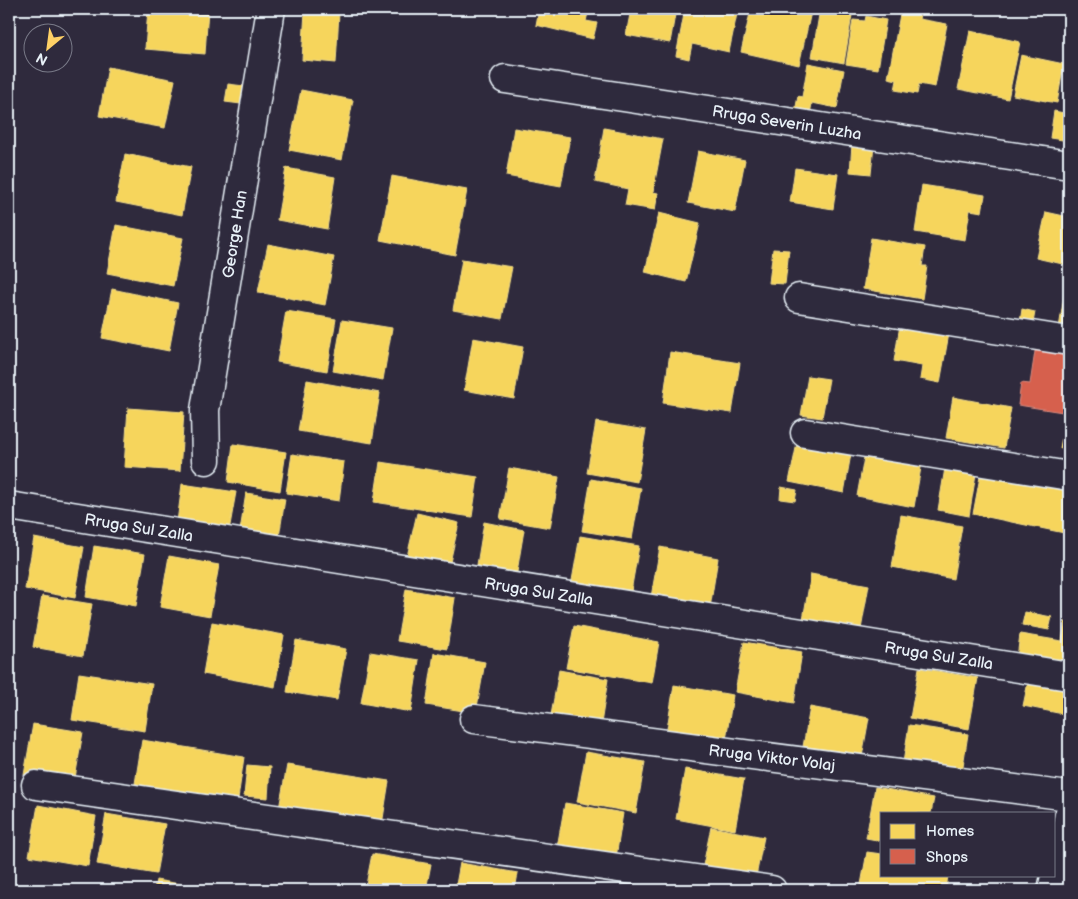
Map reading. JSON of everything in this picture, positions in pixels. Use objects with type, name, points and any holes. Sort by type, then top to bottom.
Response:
[{"type":"street","name":"George Han","points":[[206,460],[205,410],[271,9]]},
{"type":"street","name":"Rruga Severin Luzha","points":[[505,79],[1069,165]]},
{"type":"street","points":[[799,298],[1069,341]]},
{"type":"street","points":[[805,433],[1069,476]]},
{"type":"street","name":"Rruga Sul Zalla","points":[[9,506],[1069,676]]},
{"type":"street","name":"Rruga Viktor Volaj","points":[[474,719],[1069,796]]},
{"type":"street","points":[[36,785],[772,890]]},
{"type":"street","points":[[1056,872],[1069,815]]},
{"type":"street","points":[[1052,890],[1055,876]]},
{"type":"building: Homes","points":[[148,9],[208,9],[205,54],[145,49]]},
{"type":"building: Homes","points":[[539,9],[589,9],[586,21],[597,23],[593,39],[536,25]]},
{"type":"building: Homes","points":[[631,9],[676,9],[670,43],[626,35]]},
{"type":"building: Homes","points":[[685,9],[738,9],[729,52],[692,44],[689,59],[676,56]]},
{"type":"building: Homes","points":[[751,9],[795,9],[811,12],[799,65],[741,52]]},
{"type":"building: Homes","points":[[820,9],[853,9],[844,63],[812,57]]},
{"type":"building: Homes","points":[[901,9],[921,9],[919,19],[947,24],[935,87],[919,84],[917,94],[895,90],[897,80],[888,78]]},
{"type":"building: Homes","points":[[305,11],[339,13],[336,63],[302,60]]},
{"type":"building: Homes","points":[[866,16],[886,20],[878,69],[846,64],[853,20],[865,21]]},
{"type":"building: Homes","points":[[970,31],[1020,42],[1008,99],[958,89]]},
{"type":"building: Homes","points":[[1021,55],[1064,64],[1057,103],[1013,95]]},
{"type":"building: Homes","points":[[808,63],[844,70],[837,108],[812,103],[810,115],[795,112],[798,96],[802,97]]},
{"type":"building: Homes","points":[[108,67],[175,80],[165,128],[99,116]]},
{"type":"building: Homes","points":[[228,84],[244,86],[241,104],[225,102]]},
{"type":"building: Homes","points":[[301,90],[353,100],[342,160],[289,150]]},
{"type":"building: Homes","points":[[1054,111],[1069,114],[1069,141],[1050,138]]},
{"type":"building: Homes","points":[[514,128],[570,137],[561,186],[506,176]]},
{"type":"building: Homes","points":[[604,128],[663,139],[653,192],[658,193],[655,210],[625,205],[628,189],[595,182]]},
{"type":"building: Homes","points":[[852,144],[874,146],[871,174],[850,172]]},
{"type":"building: Homes","points":[[698,151],[745,160],[735,212],[688,203]]},
{"type":"building: Homes","points":[[125,154],[191,167],[182,215],[116,202]]},
{"type":"building: Homes","points":[[286,168],[335,177],[327,229],[277,220]]},
{"type":"building: Homes","points":[[795,168],[838,174],[833,209],[790,202]]},
{"type":"building: Homes","points":[[392,176],[467,190],[455,255],[380,240]]},
{"type":"building: Homes","points":[[922,185],[985,195],[982,212],[970,210],[965,240],[915,232]]},
{"type":"building: Homes","points":[[1046,212],[1069,217],[1069,257],[1067,265],[1036,258]]},
{"type":"building: Homes","points":[[659,213],[700,223],[686,282],[645,272]]},
{"type":"building: Homes","points":[[116,225],[183,238],[173,286],[107,273]]},
{"type":"building: Homes","points":[[871,238],[925,247],[922,266],[927,266],[922,299],[863,289]]},
{"type":"building: Homes","points":[[268,244],[334,257],[325,305],[258,292]]},
{"type":"building: Homes","points":[[773,249],[789,250],[785,284],[769,283]]},
{"type":"building: Homes","points":[[462,259],[512,267],[502,319],[453,310]]},
{"type":"building: Homes","points":[[1067,278],[1069,278],[1069,330],[1059,328]]},
{"type":"building: Homes","points":[[112,289],[178,303],[169,351],[102,338]]},
{"type":"building: Homes","points":[[1022,309],[1035,312],[1033,323],[1020,322]]},
{"type":"building: Homes","points":[[286,311],[336,319],[327,371],[277,362]]},
{"type":"building: Homes","points":[[901,319],[950,328],[940,383],[920,379],[922,366],[894,361]]},
{"type":"building: Homes","points":[[342,320],[392,328],[383,380],[333,371]]},
{"type":"building: Homes","points":[[473,338],[523,347],[514,399],[464,390]]},
{"type":"building: Homes","points":[[670,352],[740,363],[732,413],[663,403]]},
{"type":"building: Homes","points":[[808,376],[829,379],[822,418],[801,415]]},
{"type":"building: Homes","points":[[307,380],[380,393],[372,443],[298,431]]},
{"type":"building: Homes","points":[[953,397],[1011,408],[1004,448],[946,438]]},
{"type":"building: Homes","points":[[128,408],[184,412],[180,471],[124,467]]},
{"type":"building: Homes","points":[[1066,416],[1069,416],[1069,450],[1060,448]]},
{"type":"building: Homes","points":[[596,422],[646,430],[637,482],[587,473]]},
{"type":"building: Homes","points":[[797,443],[851,454],[844,493],[789,482]]},
{"type":"building: Homes","points":[[233,444],[286,452],[280,491],[228,482]]},
{"type":"building: Homes","points":[[865,452],[922,462],[914,507],[857,496]]},
{"type":"building: Homes","points":[[292,454],[344,462],[339,501],[286,493]]},
{"type":"building: Homes","points":[[380,462],[478,477],[472,517],[374,502]]},
{"type":"building: Homes","points":[[982,466],[1069,484],[1069,534],[973,514]]},
{"type":"building: Homes","points":[[509,468],[559,477],[550,528],[500,519]]},
{"type":"building: Homes","points":[[945,468],[976,474],[969,516],[938,510]]},
{"type":"building: Homes","points":[[591,479],[641,488],[632,539],[582,531]]},
{"type":"building: Homes","points":[[182,484],[236,492],[229,531],[177,522]]},
{"type":"building: Homes","points":[[781,487],[797,490],[795,501],[780,499]]},
{"type":"building: Homes","points":[[246,493],[285,499],[279,537],[240,531]]},
{"type":"building: Homes","points":[[417,513],[459,523],[448,571],[406,561]]},
{"type":"building: Homes","points":[[901,515],[962,526],[953,579],[892,567]]},
{"type":"building: Homes","points":[[484,522],[524,530],[516,578],[476,571]]},
{"type":"building: Homes","points":[[580,536],[639,546],[630,597],[571,586]]},
{"type":"building: Homes","points":[[34,538],[84,547],[75,598],[25,589]]},
{"type":"building: Homes","points":[[94,546],[145,554],[136,606],[86,597]]},
{"type":"building: Homes","points":[[660,547],[718,558],[710,608],[651,597]]},
{"type":"building: Homes","points":[[169,556],[219,565],[210,616],[160,607]]},
{"type":"building: Homes","points":[[811,574],[869,585],[860,635],[802,625]]},
{"type":"building: Homes","points":[[406,589],[455,598],[447,649],[397,641]]},
{"type":"building: Homes","points":[[42,596],[92,604],[83,656],[33,647]]},
{"type":"building: Homes","points":[[1025,612],[1052,617],[1049,630],[1022,625]]},
{"type":"building: Homes","points":[[212,622],[284,635],[275,687],[203,674]]},
{"type":"building: Homes","points":[[1065,622],[1069,622],[1069,666],[1017,658],[1020,634],[1062,641]]},
{"type":"building: Homes","points":[[574,626],[659,642],[652,683],[566,668]]},
{"type":"building: Homes","points":[[296,640],[346,649],[337,700],[287,692]]},
{"type":"building: Homes","points":[[744,642],[802,652],[794,703],[735,692]]},
{"type":"building: Homes","points":[[370,652],[419,660],[411,712],[361,703]]},
{"type":"building: Homes","points":[[434,653],[485,662],[476,713],[426,705]]},
{"type":"building: Homes","points":[[919,668],[978,678],[969,729],[910,718]]},
{"type":"building: Homes","points":[[559,670],[608,679],[600,730],[550,721]]},
{"type":"building: Homes","points":[[79,673],[152,684],[145,731],[72,720]]},
{"type":"building: Homes","points":[[1028,682],[1069,690],[1068,715],[1023,706]]},
{"type":"building: Homes","points":[[674,685],[733,695],[725,746],[666,735]]},
{"type":"building: Homes","points":[[810,707],[869,718],[860,768],[801,758]]},
{"type":"building: Homes","points":[[33,724],[83,732],[74,784],[24,775]]},
{"type":"building: Homes","points":[[909,725],[968,734],[961,779],[902,769]]},
{"type":"building: Homes","points":[[142,740],[244,757],[237,806],[134,790]]},
{"type":"building: Homes","points":[[586,752],[645,762],[636,813],[577,802]]},
{"type":"building: Homes","points":[[247,765],[270,767],[268,798],[244,796]]},
{"type":"building: Homes","points":[[287,765],[389,781],[381,831],[278,814]]},
{"type":"building: Homes","points":[[685,769],[744,779],[735,830],[676,819]]},
{"type":"building: Homes","points":[[875,787],[934,798],[931,812],[880,812],[880,841],[866,838]]},
{"type":"building: Homes","points":[[565,803],[623,813],[615,864],[556,853]]},
{"type":"building: Homes","points":[[38,805],[96,816],[88,866],[29,856]]},
{"type":"building: Homes","points":[[106,814],[165,824],[156,874],[97,864]]},
{"type":"building: Homes","points":[[711,827],[764,837],[754,886],[701,875]]},
{"type":"building: Homes","points":[[867,852],[880,854],[880,876],[948,876],[946,890],[860,890]]},
{"type":"building: Homes","points":[[372,854],[431,864],[426,890],[365,890]]},
{"type":"building: Homes","points":[[460,863],[518,873],[515,890],[455,890]]},
{"type":"building: Homes","points":[[156,880],[215,890],[154,890]]},
{"type":"building: Shops","points":[[1036,345],[1069,350],[1069,413],[1018,405],[1021,383],[1030,384]]}]
